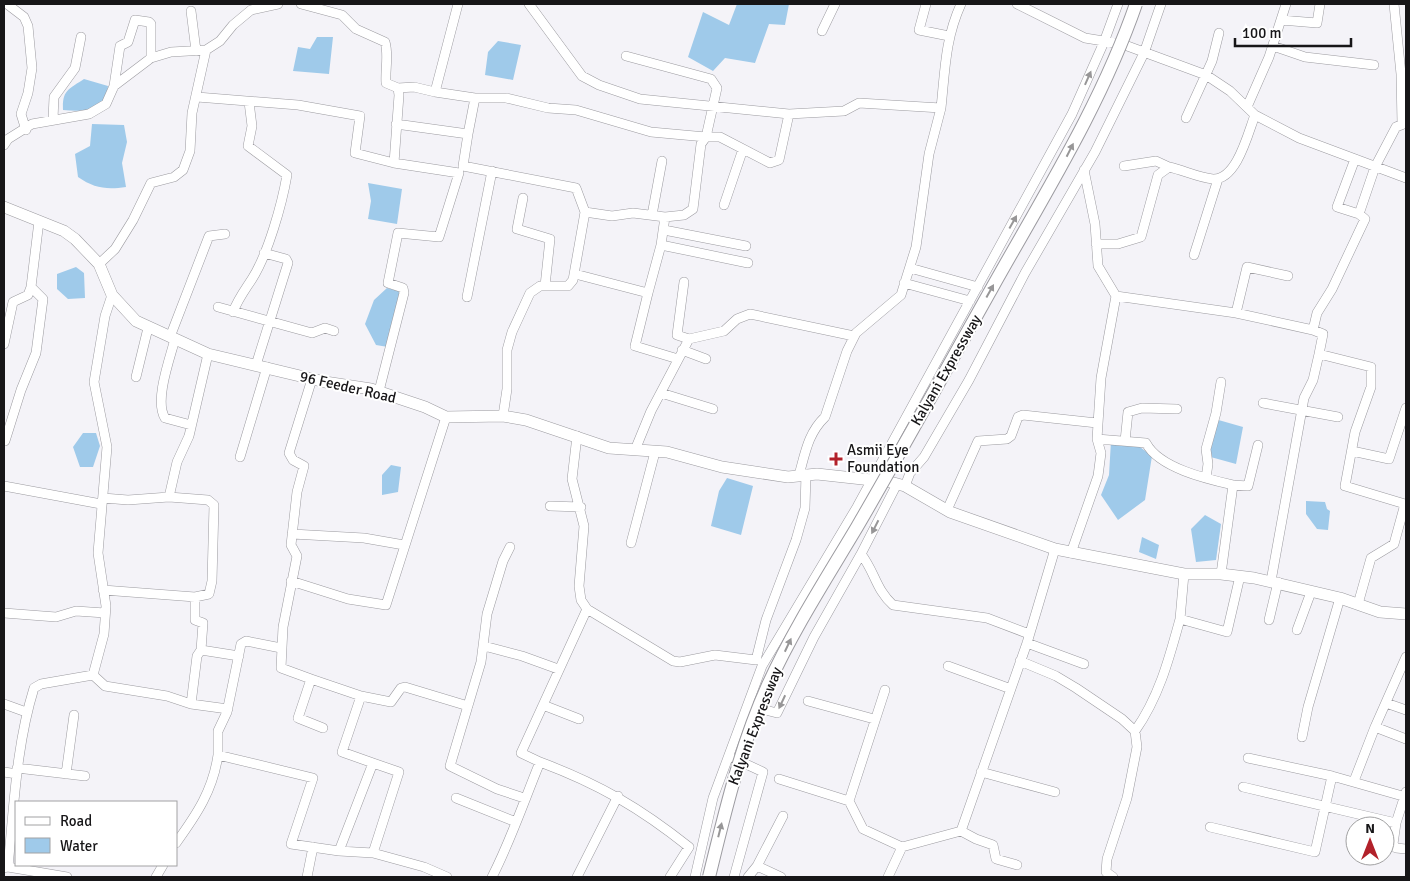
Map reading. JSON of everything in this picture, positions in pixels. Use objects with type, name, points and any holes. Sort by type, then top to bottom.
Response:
[{"type":"highway","name":"Kalyani Expressway","points":[[709,877],[730,788],[744,746],[768,687],[793,634],[893,465],[1068,155],[1122,44],[1136,4]]},
{"type":"main road","name":"96 Feeder Road","points":[[4,207],[64,231],[88,251],[99,264],[112,295],[136,321],[208,354],[312,379],[379,391],[425,407],[446,417],[503,416],[526,420],[609,448],[667,452],[746,471],[788,477],[803,475],[872,479],[897,484]]},
{"type":"main road","points":[[897,484],[947,510],[1055,549],[1184,574],[1221,574],[1275,582],[1340,598],[1380,612],[1406,614]]},
{"type":"street","points":[[7,4],[24,17],[28,26],[32,68],[28,92],[21,114],[26,130]]},
{"type":"street","points":[[114,86],[151,58],[171,52],[206,50],[220,41],[250,7],[278,4]]},
{"type":"street","points":[[301,4],[342,15],[356,29],[385,42],[387,51],[386,83],[398,88],[414,87],[475,98],[506,98],[548,108],[576,110],[651,132],[720,136],[770,163],[779,160],[789,114]]},
{"type":"street","points":[[435,92],[458,4]]},
{"type":"street","points":[[529,4],[582,76],[599,85],[640,99],[712,108],[789,114],[844,111],[858,103],[941,108]]},
{"type":"street","points":[[822,30],[836,4]]},
{"type":"street","points":[[926,4],[919,30],[949,36]]},
{"type":"street","points":[[577,436],[572,479],[581,507],[584,526],[579,586],[581,600],[587,609],[673,661],[680,662],[715,655],[756,660],[766,620],[796,540],[805,508],[803,475],[807,443],[819,423],[826,417],[854,336],[901,295],[910,268],[916,247],[929,154],[941,108],[944,55],[961,4]]},
{"type":"street","points":[[1017,4],[1085,38],[1122,44],[1206,75],[1230,91],[1255,115],[1299,138],[1406,178]]},
{"type":"street","name":"Kalyani Expressway","points":[[695,877],[714,798],[727,756],[762,666],[872,479],[1072,114],[1104,42],[1118,4]]},
{"type":"street","points":[[746,705],[777,713],[814,637],[861,554],[897,484],[924,457],[969,380],[1025,273],[1084,170],[1125,94],[1144,53],[1161,4]]},
{"type":"street","points":[[1247,107],[1272,46],[1286,4]]},
{"type":"street","points":[[1281,20],[1317,23],[1320,4]]},
{"type":"street","points":[[1359,214],[1375,167],[1396,127],[1404,123],[1394,4]]},
{"type":"street","points":[[191,10],[196,51]]},
{"type":"street","points":[[4,145],[8,139],[26,130],[32,124],[89,114],[106,104],[114,86],[120,46],[128,42],[135,20],[151,24],[151,58]]},
{"type":"street","points":[[1186,118],[1212,61],[1219,33]]},
{"type":"street","points":[[53,119],[52,102],[75,68],[81,37]]},
{"type":"street","points":[[1272,46],[1305,57],[1374,66]]},
{"type":"street","points":[[99,264],[115,249],[133,220],[151,183],[174,177],[183,170],[190,151],[192,113],[206,50]]},
{"type":"street","points":[[585,212],[612,216],[634,213],[665,217],[684,215],[693,209],[701,144],[706,136],[717,88],[711,79],[626,56]]},
{"type":"street","points":[[394,163],[398,88]]},
{"type":"street","points":[[196,97],[298,105],[360,116],[355,153],[394,163],[459,173],[439,237],[398,233],[388,283],[403,288],[404,293],[379,391]]},
{"type":"street","points":[[475,98],[463,166],[576,188],[585,212],[575,274],[568,286],[544,286],[530,293],[512,332],[507,350],[507,389],[503,416]]},
{"type":"street","points":[[233,312],[243,290],[253,278],[264,252],[281,199],[286,175],[248,146],[252,126],[249,102]]},
{"type":"street","points":[[1124,166],[1156,161],[1168,167],[1218,179],[1226,176],[1233,169],[1255,115]]},
{"type":"street","points":[[396,124],[468,134]]},
{"type":"street","points":[[724,205],[743,149]]},
{"type":"street","points":[[1312,330],[1317,313],[1332,289],[1365,219],[1359,214],[1337,207],[1355,159]]},
{"type":"street","points":[[652,215],[662,161]]},
{"type":"street","points":[[1096,244],[1118,244],[1141,237],[1158,175],[1168,167]]},
{"type":"street","points":[[1072,552],[1098,476],[1101,453],[1097,439],[1101,378],[1116,296],[1098,266],[1095,224],[1084,170]]},
{"type":"street","points":[[467,297],[492,172]]},
{"type":"street","points":[[1194,255],[1218,179]]},
{"type":"street","points":[[523,198],[516,229],[550,239],[544,286]]},
{"type":"street","points":[[665,217],[662,245],[648,293],[636,346],[678,359]]},
{"type":"street","points":[[4,344],[12,302],[28,294],[31,286],[40,221]]},
{"type":"street","points":[[664,230],[746,246]]},
{"type":"street","points":[[191,425],[165,418],[161,409],[165,381],[173,338],[209,236],[225,234]]},
{"type":"street","points":[[662,245],[748,264]]},
{"type":"street","points":[[240,457],[271,322],[288,263],[286,259],[264,252]]},
{"type":"street","points":[[1236,314],[1246,267],[1288,276]]},
{"type":"street","points":[[910,268],[978,286]]},
{"type":"street","points":[[575,274],[648,293]]},
{"type":"street","points":[[684,282],[677,335],[689,339],[724,331],[737,319],[750,314],[854,336]]},
{"type":"street","points":[[904,283],[970,301]]},
{"type":"street","points":[[6,441],[20,390],[36,352],[44,299],[31,286]]},
{"type":"street","points":[[92,675],[104,634],[105,613],[98,553],[107,447],[94,382],[105,316],[112,295]]},
{"type":"street","points":[[1116,296],[1236,314],[1324,334],[1320,354],[1302,410],[1269,620]]},
{"type":"street","points":[[218,307],[312,333],[325,328],[334,331]]},
{"type":"street","points":[[136,377],[148,328]]},
{"type":"street","points":[[635,450],[661,392],[689,339]]},
{"type":"street","points":[[682,350],[706,359]]},
{"type":"street","points":[[168,497],[177,462],[191,425],[208,354]]},
{"type":"street","points":[[1320,354],[1371,367],[1371,387],[1358,425],[1345,486],[1405,504],[1394,544],[1371,558],[1358,604]]},
{"type":"street","points":[[312,379],[289,453],[293,460],[304,466],[297,492],[292,534],[291,545],[297,556],[291,581],[281,648],[281,668],[361,696],[391,702],[401,688],[405,687],[468,706]]},
{"type":"street","points":[[1206,478],[1208,464],[1206,449],[1216,413],[1221,382]]},
{"type":"street","points":[[661,392],[713,409]]},
{"type":"street","points":[[1263,402],[1338,417]]},
{"type":"street","points":[[1125,441],[1128,412],[1142,408],[1176,409]]},
{"type":"street","points":[[1352,451],[1388,459],[1406,408]]},
{"type":"street","points":[[947,510],[978,441],[1007,439],[1011,436],[1018,417],[1023,415],[1098,423]]},
{"type":"street","points":[[291,581],[348,599],[386,605],[446,417]]},
{"type":"street","points":[[1097,439],[1146,443],[1157,457],[1206,478],[1233,485],[1248,486],[1258,445]]},
{"type":"street","points":[[631,543],[655,452]]},
{"type":"street","points":[[1221,574],[1233,485]]},
{"type":"street","points":[[4,486],[102,501],[168,497],[208,500],[214,505],[212,581],[208,594],[195,597],[103,590]]},
{"type":"street","points":[[550,506],[581,507]]},
{"type":"street","points":[[292,534],[364,538],[404,545]]},
{"type":"street","points":[[510,547],[503,560],[487,614],[484,646],[450,766],[497,789],[524,798]]},
{"type":"street","points":[[961,831],[1028,639],[1055,549]]},
{"type":"street","points":[[861,554],[871,567],[882,595],[893,605],[987,618],[1084,664]]},
{"type":"street","points":[[1106,876],[1107,859],[1127,798],[1137,747],[1135,731],[1148,711],[1162,682],[1180,619],[1184,574]]},
{"type":"street","points":[[1180,619],[1227,632],[1240,576]]},
{"type":"street","points":[[1297,630],[1311,592]]},
{"type":"street","points":[[191,704],[197,656],[201,650],[203,623],[195,620],[195,597]]},
{"type":"street","points":[[1302,737],[1308,707],[1340,598]]},
{"type":"street","points":[[587,609],[521,753],[570,773],[618,796],[642,810],[689,846],[670,877]]},
{"type":"street","points":[[4,613],[56,617],[76,611],[105,613]]},
{"type":"street","points":[[178,840],[199,811],[215,777],[218,731],[228,710],[241,644],[246,641],[281,648]]},
{"type":"street","points":[[484,646],[522,656],[558,669]]},
{"type":"street","points":[[201,650],[239,656]]},
{"type":"street","points":[[1354,781],[1375,727],[1406,657]]},
{"type":"street","points":[[1020,661],[1056,676],[1076,688],[1122,719],[1135,731]]},
{"type":"street","points":[[948,666],[1011,689]]},
{"type":"street","points":[[92,675],[105,686],[167,696],[191,704],[228,710]]},
{"type":"street","points":[[67,877],[6,868],[17,771],[26,712],[34,688],[41,684],[92,675]]},
{"type":"street","points":[[311,679],[298,718],[323,728]]},
{"type":"street","points":[[885,690],[874,719],[849,801],[863,830],[902,847],[961,831],[976,840],[993,845],[996,859],[1001,862],[1017,865]]},
{"type":"street","points":[[361,696],[342,752],[400,772],[373,853]]},
{"type":"street","points":[[808,701],[874,719]]},
{"type":"street","points":[[1386,703],[1406,710]]},
{"type":"street","points":[[4,704],[26,712]]},
{"type":"street","points":[[543,705],[579,719]]},
{"type":"street","points":[[66,774],[74,715]]},
{"type":"street","points":[[1375,727],[1406,739]]},
{"type":"street","points":[[218,754],[313,778],[291,844],[339,851],[373,853],[447,877]]},
{"type":"street","points":[[727,756],[763,772],[734,877]]},
{"type":"street","points":[[1248,758],[1354,781],[1405,795],[1396,823],[1393,844],[1396,848],[1406,849]]},
{"type":"street","points":[[492,877],[540,762]]},
{"type":"street","points":[[339,851],[374,763]]},
{"type":"street","points":[[4,772],[17,771],[85,776]]},
{"type":"street","points":[[981,772],[1055,792]]},
{"type":"street","points":[[1210,827],[1315,852],[1332,776]]},
{"type":"street","points":[[779,779],[849,801]]},
{"type":"street","points":[[1242,787],[1396,823]]},
{"type":"street","points":[[577,877],[618,796]]},
{"type":"street","points":[[456,798],[516,822]]},
{"type":"street","points":[[748,877],[757,866],[783,816]]},
{"type":"street","points":[[307,877],[312,847]]},
{"type":"street","points":[[888,877],[902,847]]},
{"type":"street","points":[[156,877],[162,866]]},
{"type":"street","points":[[757,866],[781,877]]},
{"type":"water","points":[[737,4],[789,4],[785,25],[769,24],[755,63],[725,58],[713,71],[688,57],[703,12],[729,25]]},
{"type":"water","points":[[317,37],[333,37],[329,74],[293,71],[298,47],[310,49]]},
{"type":"water","points":[[498,41],[521,45],[513,80],[485,75],[488,52]]},
{"type":"water","points":[[84,79],[108,86],[103,101],[98,106],[86,110],[63,110],[65,94],[70,88]]},
{"type":"water","points":[[92,124],[124,125],[127,142],[122,163],[126,187],[100,187],[89,184],[78,177],[75,154],[90,146]]},
{"type":"water","points":[[368,183],[402,189],[397,224],[368,219],[371,201]]},
{"type":"water","points":[[76,267],[84,273],[85,298],[68,299],[57,289],[57,274]]},
{"type":"water","points":[[387,288],[399,291],[403,298],[394,348],[376,345],[365,324],[374,300]]},
{"type":"water","points":[[1215,419],[1243,427],[1236,464],[1207,456]]},
{"type":"water","points":[[83,433],[96,433],[100,446],[93,467],[80,467],[73,447]]},
{"type":"water","points":[[1111,441],[1132,441],[1152,456],[1145,500],[1118,520],[1101,495],[1109,475]]},
{"type":"water","points":[[391,465],[401,467],[398,492],[382,495],[382,475]]},
{"type":"water","points":[[727,478],[753,486],[741,535],[711,526],[719,491]]},
{"type":"water","points":[[1306,501],[1325,502],[1327,509],[1330,511],[1328,530],[1317,529],[1306,514]]},
{"type":"water","points":[[1205,515],[1221,524],[1216,560],[1196,562],[1191,529]]},
{"type":"water","points":[[1142,537],[1159,545],[1156,559],[1139,552]]},
{"type":"place","name":"Asmii Eye Foundation","points":[[836,459]]}]
